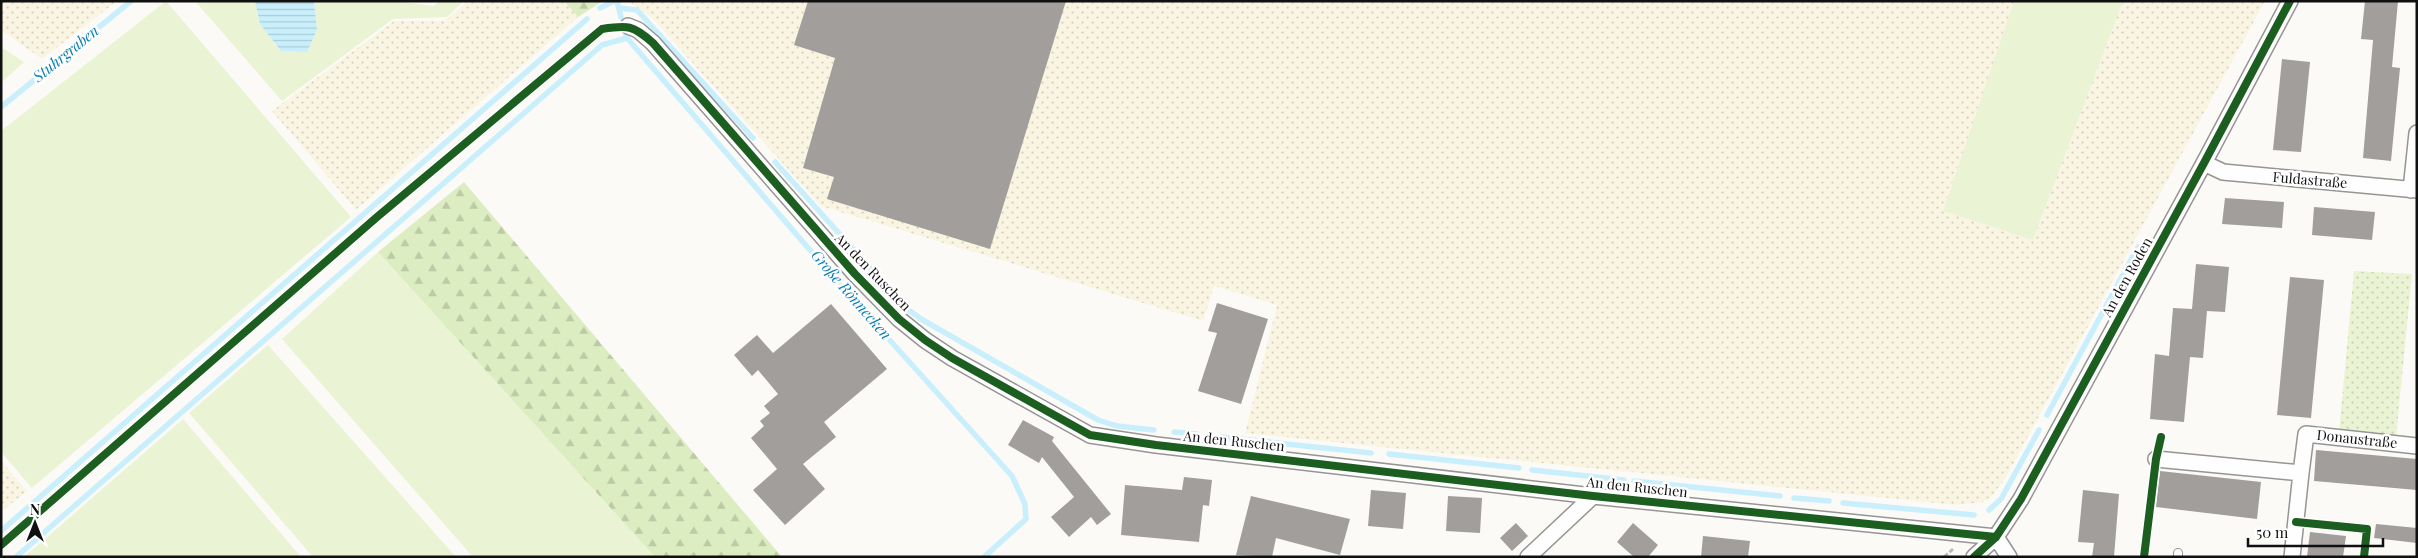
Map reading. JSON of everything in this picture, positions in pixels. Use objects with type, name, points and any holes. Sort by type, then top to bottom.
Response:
[{"type":"street","name":"An den Roden","points":[[1974,557],[1996,537],[2021,499],[2290,1]]},
{"type":"street","name":"An den Ruschen","points":[[628,26],[638,30],[653,43],[855,274],[899,319],[925,340],[952,358],[1090,435],[1156,445],[1593,496],[1996,537]]},
{"type":"street","points":[[2414,190],[2417,133]]},
{"type":"street","name":"Fuldastraße","points":[[2204,163],[2223,172],[2414,190]]},
{"type":"street","name":"Donaustraße","points":[[2292,557],[2306,434],[2417,446]]},
{"type":"street","points":[[2156,459],[2301,473]]},
{"type":"street","points":[[1528,557],[1593,496]]},
{"type":"street","points":[[1996,537],[2009,557]]},
{"type":"shaded area","points":[[1,1],[117,1],[42,59],[1,30]]},
{"type":"shaded area","points":[[467,1],[564,1],[578,17],[356,210],[272,111],[394,21],[445,21]]},
{"type":"shaded area","points":[[628,1],[2014,1],[1943,211],[2033,240],[2123,1],[2265,1],[2006,477],[1993,495],[1983,502],[1956,505],[1245,433],[1277,305],[1214,286],[1203,321],[821,206],[653,19]]},
{"type":"shaded area","points":[[1,461],[27,491],[1,512]]},
{"type":"green space","points":[[166,1],[351,217],[32,488],[1,452],[1,131]]},
{"type":"green space","points":[[195,1],[255,1],[260,24],[281,51],[307,52],[317,30],[314,1],[395,1],[434,6],[439,1],[464,1],[447,17],[393,19],[282,101]]},
{"type":"green space","points":[[564,1],[603,1],[578,17]]},
{"type":"green space","points":[[2014,1],[2123,1],[2033,240],[1943,211]]},
{"type":"green space","points":[[1,47],[24,62],[1,83]]},
{"type":"green space","points":[[464,182],[782,557],[655,557],[378,252]]},
{"type":"green space","points":[[378,252],[655,557],[473,557],[282,339]]},
{"type":"green space","points":[[2354,271],[2412,274],[2396,437],[2339,432]]},
{"type":"green space","points":[[268,345],[456,557],[313,557],[189,413]]},
{"type":"green space","points":[[183,419],[301,557],[24,557]]},
{"type":"water","points":[[255,1],[314,1],[317,30],[307,52],[281,51],[260,24]]},
{"type":"building","points":[[808,1],[1066,1],[990,249],[827,199],[834,177],[803,168],[835,58],[794,45]]},
{"type":"building","points":[[2365,1],[2398,1],[2392,67],[2400,68],[2391,161],[2363,158],[2373,40],[2361,39]]},
{"type":"building","points":[[2282,59],[2310,62],[2301,152],[2273,150]]},
{"type":"building","points":[[2225,198],[2284,202],[2282,228],[2222,224]]},
{"type":"building","points":[[2314,207],[2375,212],[2372,240],[2312,235]]},
{"type":"building","points":[[2196,264],[2229,267],[2225,312],[2207,311],[2203,358],[2190,357],[2184,422],[2150,419],[2155,354],[2169,356],[2173,308],[2192,309]]},
{"type":"building","points":[[2290,277],[2324,280],[2311,418],[2277,415]]},
{"type":"building","points":[[1217,303],[1268,319],[1241,404],[1198,391],[1217,333],[1208,331]]},
{"type":"building","points":[[831,304],[887,369],[824,422],[836,437],[803,464],[825,489],[785,525],[753,490],[777,469],[751,438],[764,426],[760,421],[770,413],[764,406],[778,394],[758,370],[752,376],[734,355],[757,335],[773,353]]},
{"type":"building","points":[[1023,420],[1054,437],[1052,441],[1111,514],[1097,525],[1091,517],[1069,537],[1051,517],[1074,497],[1042,457],[1039,463],[1008,445]]},
{"type":"building","points":[[2316,450],[2417,459],[2417,490],[2314,481]]},
{"type":"building","points":[[2160,471],[2261,482],[2257,519],[2156,507]]},
{"type":"building","points":[[1184,477],[1212,480],[1209,506],[1203,505],[1199,542],[1121,535],[1125,485],[1182,490]]},
{"type":"building","points":[[1371,490],[1406,493],[1403,529],[1368,526]]},
{"type":"building","points":[[2083,490],[2119,494],[2114,557],[2092,557],[2094,543],[2078,542]]},
{"type":"building","points":[[1251,496],[1350,519],[1340,555],[1276,538],[1272,557],[1236,555]]},
{"type":"building","points":[[1448,496],[1482,498],[1480,533],[1446,531]]},
{"type":"building","points":[[1516,523],[1528,536],[1512,551],[1500,538]]},
{"type":"building","points":[[1633,523],[1658,545],[1648,557],[1634,557],[1617,542]]},
{"type":"building","points":[[2376,524],[2417,528],[2417,543],[2374,538]]},
{"type":"building","points":[[2310,532],[2346,536],[2343,557],[2307,557]]},
{"type":"building","points":[[1703,536],[1750,541],[1748,557],[1701,557]]},
{"type":"waterway","name":"Stuhrgraben","points":[[1,107],[131,1]]},
{"type":"waterway","points":[[600,8],[614,1]]},
{"type":"waterway","name":"Große Rönnecken","points":[[617,1],[621,17]]},
{"type":"waterway","points":[[619,8],[637,10],[753,138]]},
{"type":"waterway","points":[[1,531],[587,19]]},
{"type":"waterway","name":"Große Rönnecken","points":[[626,34],[627,38],[841,286],[1012,476],[1025,504],[1026,519],[984,557]]},
{"type":"waterway","points":[[16,557],[602,45],[627,38]]},
{"type":"waterway","points":[[775,162],[906,308],[921,319],[1098,420],[1117,426],[1154,430]]},
{"type":"waterway","points":[[2047,415],[2138,247]]},
{"type":"waterway","points":[[1989,510],[2001,499],[2039,430]]},
{"type":"waterway","points":[[1174,432],[1197,434]]},
{"type":"waterway","points":[[1222,437],[1371,453]]},
{"type":"waterway","points":[[1389,454],[1519,468]]},
{"type":"waterway","points":[[1532,470],[1624,480]]},
{"type":"waterway","points":[[1634,481],[1780,496]]},
{"type":"waterway","points":[[1794,498],[1829,501]]},
{"type":"waterway","points":[[1843,503],[1974,515]]},
{"type":"cycle path","points":[[1974,557],[1996,537],[2021,499],[2290,1]]},
{"type":"cycle path","points":[[1,545],[377,217],[602,29],[618,27],[635,30],[653,43],[855,274],[899,319],[925,340],[952,358],[1090,435],[1156,445],[1593,496],[1996,537]]},
{"type":"cycle path","points":[[2144,557],[2156,459],[2161,437]]},
{"type":"cycle path","points":[[2296,522],[2367,529],[2364,557]]}]
